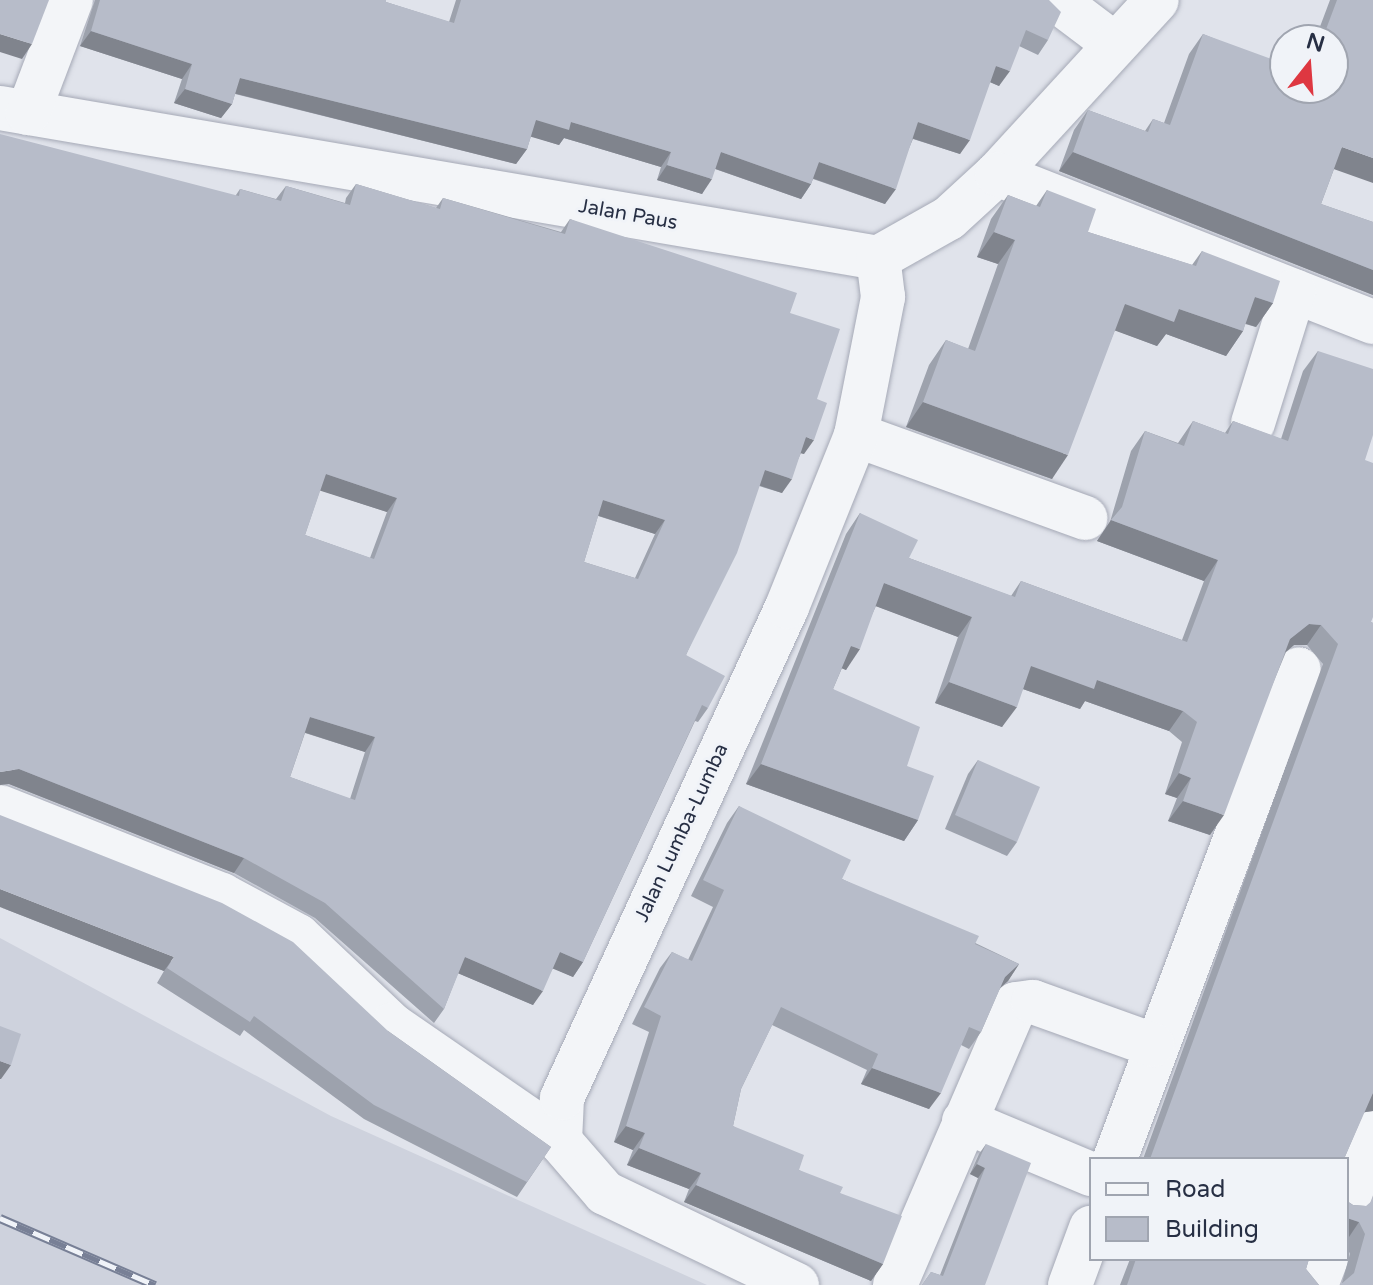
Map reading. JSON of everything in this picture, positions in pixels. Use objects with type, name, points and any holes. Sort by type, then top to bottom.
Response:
[{"type":"street","points":[[14,110],[71,0]]},
{"type":"street","points":[[1056,0],[1113,43]]},
{"type":"street","points":[[878,258],[949,218],[997,174],[1113,43],[1157,0]]},
{"type":"street","name":"Jalan Paus","points":[[14,110],[878,258]]},
{"type":"street","points":[[997,174],[1373,322]]},
{"type":"street","name":"Jalan Lumba-Lumba","points":[[560,1141],[562,1098],[578,1056],[787,607],[856,435],[883,297],[878,258]]},
{"type":"street","points":[[1253,423],[1294,291]]},
{"type":"street","points":[[856,435],[1085,518]]},
{"type":"street","points":[[1116,1157],[1153,1045],[1299,669]]},
{"type":"street","points":[[0,807],[222,895],[298,936],[392,1025],[560,1141],[605,1193],[797,1285]]},
{"type":"street","points":[[895,1285],[1011,1010],[1024,1001],[1153,1045]]},
{"type":"street","points":[[964,1121],[1089,1173]]},
{"type":"street","points":[[1349,1197],[1373,1133]]},
{"type":"street","points":[[1070,1285],[1089,1233]]},
{"type":"street","points":[[1316,1285],[1325,1261]]},
{"type":"shaded area","points":[[0,938],[331,1116],[707,1285],[0,1285]]},
{"type":"building","points":[[0,0],[49,0],[32,44],[0,34]]},
{"type":"building","points":[[100,0],[386,0],[454,23],[461,0],[1049,0],[1061,12],[1048,40],[1026,30],[1010,71],[996,66],[970,140],[918,122],[896,189],[819,162],[811,184],[721,152],[712,179],[667,165],[671,152],[571,122],[569,130],[536,120],[527,149],[240,78],[232,104],[185,89],[192,64],[91,31]]},
{"type":"building","points":[[1337,0],[1373,0],[1373,158],[1342,147],[1321,204],[1373,222],[1373,270],[1073,152],[1088,110],[1148,132],[1153,119],[1170,125],[1203,34],[1269,58],[1269,104],[1349,104],[1349,24],[1328,24]]},
{"type":"building","points":[[0,134],[239,196],[240,189],[281,201],[286,186],[350,205],[356,184],[440,209],[443,198],[565,234],[570,219],[797,293],[790,313],[840,329],[817,399],[827,403],[814,440],[806,437],[792,479],[765,470],[737,553],[686,655],[725,676],[708,708],[702,705],[583,962],[560,952],[543,991],[465,957],[444,1009],[325,903],[244,858],[19,769],[0,772]],"holes":[[[326,474],[397,498],[374,559],[305,535]],[[603,500],[665,520],[638,579],[584,562]],[[310,717],[375,737],[355,800],[290,777]]]},
{"type":"building","points":[[1047,190],[1096,209],[1088,232],[1196,266],[1202,251],[1280,281],[1273,303],[1255,297],[1243,331],[1179,309],[1174,322],[1125,304],[1068,455],[923,402],[946,340],[975,351],[1015,240],[994,232],[1008,195],[1040,207]]},
{"type":"building","points":[[1318,351],[1373,369],[1373,435],[1365,460],[1373,463],[1373,1093],[1345,1157],[1151,1157],[1338,644],[1321,625],[1309,624],[1290,639],[1224,815],[1183,801],[1191,778],[1179,773],[1197,722],[1183,711],[1097,680],[1094,689],[1031,666],[1017,707],[949,682],[972,617],[884,583],[860,649],[851,646],[833,689],[920,727],[907,766],[934,776],[918,820],[761,764],[860,513],[918,540],[909,558],[1015,597],[1021,581],[1187,642],[1218,560],[1111,520],[1122,507],[1145,431],[1184,446],[1193,421],[1228,434],[1233,421],[1288,441]]},
{"type":"building","points":[[978,760],[1040,787],[1017,842],[955,815]]},
{"type":"building","points":[[739,806],[851,860],[842,879],[979,936],[975,944],[1019,964],[1005,977],[981,1032],[969,1027],[941,1093],[872,1068],[878,1054],[781,1007],[741,1089],[733,1126],[804,1155],[799,1170],[843,1187],[840,1193],[902,1216],[883,1264],[696,1185],[701,1173],[639,1148],[645,1133],[626,1126],[661,1016],[644,1007],[672,952],[692,961],[724,890],[703,880]]},
{"type":"building","points":[[0,815],[222,903],[293,942],[388,1031],[551,1147],[527,1182],[374,1105],[254,1016],[250,1022],[167,968],[174,957],[0,889]]},
{"type":"building","points":[[0,1026],[21,1034],[11,1065],[0,1061]]},
{"type":"building","points":[[986,1144],[1031,1163],[985,1285],[922,1285],[931,1272],[943,1276],[985,1168],[977,1164]]},
{"type":"building","points":[[1373,1200],[1373,1285],[1340,1285],[1354,1273],[1365,1234],[1359,1222],[1349,1219],[1349,1202],[1366,1206]]},
{"type":"building","points":[[1135,1261],[1308,1261],[1306,1269],[1319,1285],[1127,1285]]},
{"type":"railway","points":[[0,1218],[155,1285]]}]
